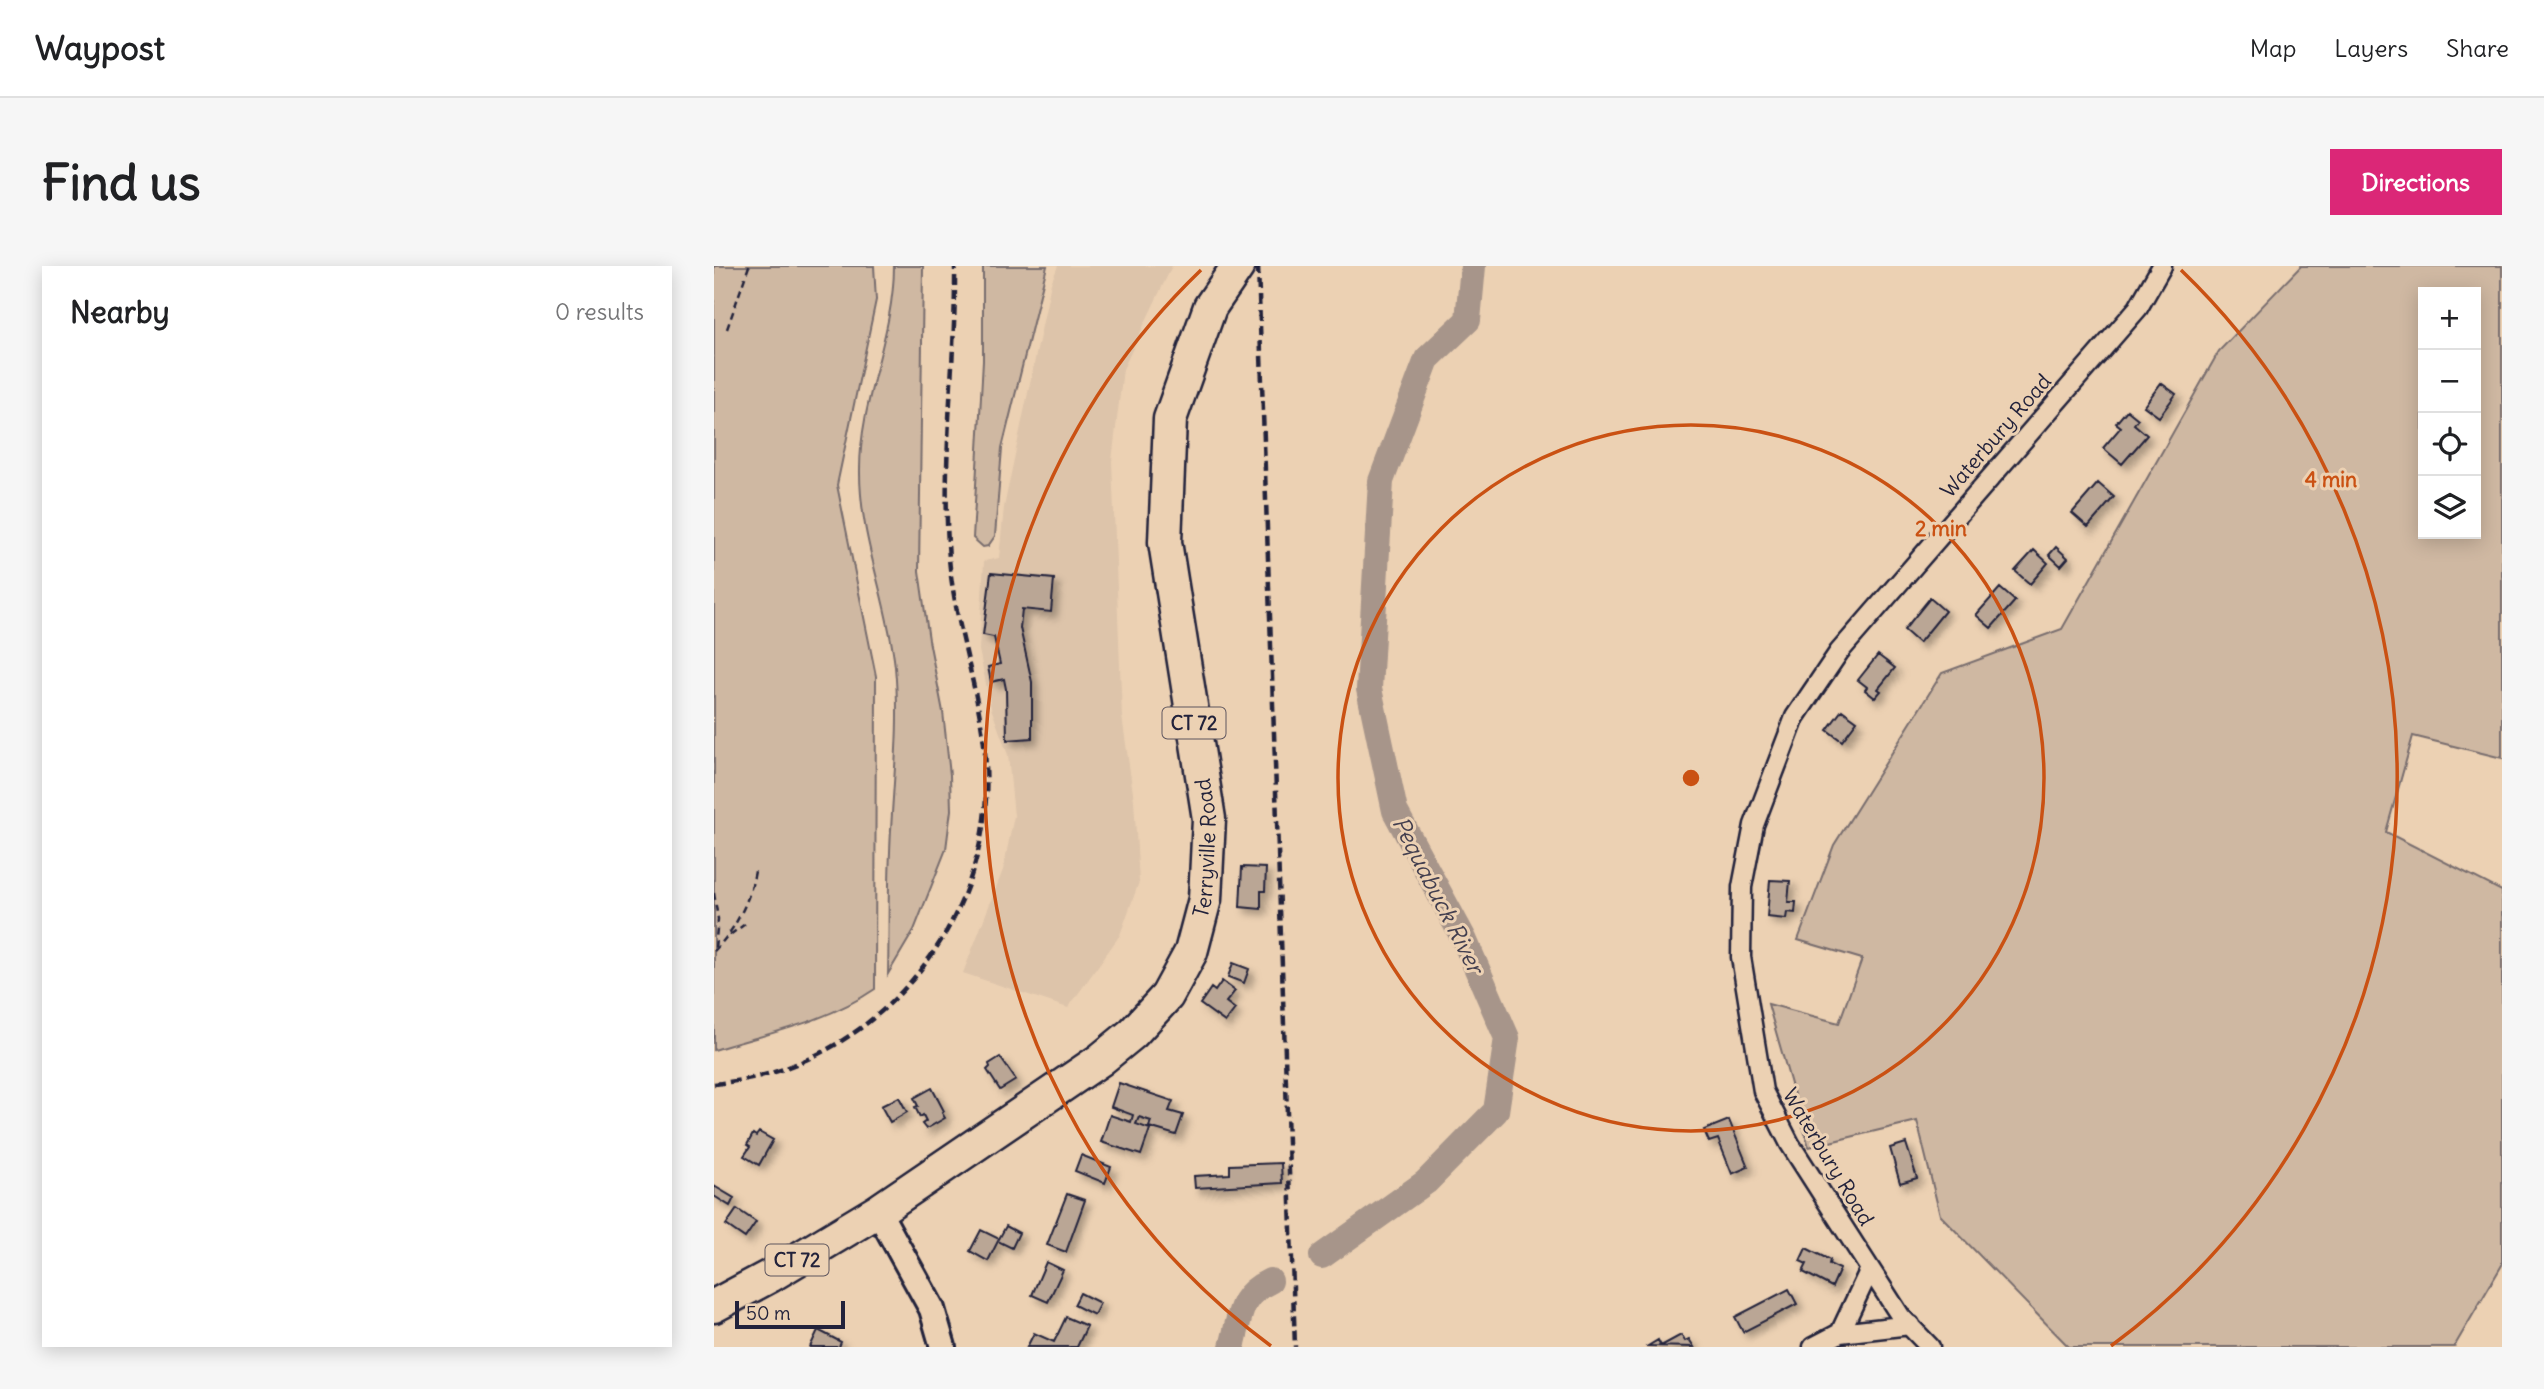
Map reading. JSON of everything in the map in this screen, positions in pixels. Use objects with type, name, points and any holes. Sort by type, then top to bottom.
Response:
[{"type":"highway","name":"Terryville Road","points":[[877,1211],[1100,1060],[1125,1040],[1167,996],[1191,951],[1205,899],[1209,819],[1165,542],[1170,419],[1210,307],[1238,266]]},
{"type":"highway","name":"CT 72","points":[[714,1306],[770,1276],[877,1211]]},
{"type":"main road","points":[[877,1211],[932,1309],[943,1347]]},
{"type":"street","name":"Waterbury Road","points":[[1930,1347],[1906,1321],[1870,1269],[1790,1144],[1763,1091],[1741,957],[1742,887],[1754,825],[1795,717],[1839,652],[2138,308],[2162,266]]},
{"type":"street","points":[[1840,1333],[1870,1269]]},
{"type":"street","points":[[1813,1347],[1840,1333],[1906,1321]]},
{"type":"path","points":[[727,329],[749,266]]},
{"type":"path","points":[[728,937],[752,886],[755,871]]},
{"type":"path","points":[[714,892],[718,927],[714,951],[745,924]]},
{"type":"shaded area","points":[[714,266],[874,266],[876,300],[837,485],[876,676],[875,989],[817,1018],[714,1050]]},
{"type":"shaded area","points":[[894,266],[923,266],[919,571],[943,712],[951,810],[946,849],[914,930],[888,974],[889,867],[897,690],[891,642],[864,520],[860,469],[865,418],[889,317]]},
{"type":"shaded area","points":[[983,266],[1047,266],[1002,448],[995,536],[988,546],[983,547],[973,538],[983,361]]},
{"type":"shaded area","points":[[1058,266],[1172,266],[1123,369],[1112,461],[1122,716],[1134,800],[1139,882],[1120,935],[1068,1008],[963,973],[1003,870],[1014,816],[1008,755],[991,708],[979,650],[984,561],[999,558],[1004,507],[1051,283]]},
{"type":"shaded area","points":[[2301,266],[2502,266],[2502,758],[2413,736],[2386,832],[2502,891],[2502,1265],[2454,1347],[2069,1347],[1940,1215],[1917,1121],[1809,1147],[1768,1004],[1839,1023],[1862,959],[1798,940],[1834,845],[1942,673],[2062,629],[2219,351]]},
{"type":"building","points":[[2161,383],[2176,394],[2159,417],[2144,406]]},
{"type":"building","points":[[2127,410],[2138,419],[2134,424],[2147,435],[2122,464],[2103,448],[2121,427],[2116,423]]},
{"type":"building","points":[[2098,483],[2114,497],[2088,527],[2072,513]]},
{"type":"building","points":[[2056,547],[2068,558],[2061,566],[2049,555]]},
{"type":"building","points":[[2034,550],[2048,563],[2030,584],[2015,571]]},
{"type":"building","points":[[991,573],[1054,579],[1051,612],[1022,609],[1020,628],[1032,682],[1032,738],[1007,740],[1004,679],[991,682],[988,667],[1000,664],[994,637],[983,635]]},
{"type":"building","points":[[2000,588],[2015,601],[1991,628],[1976,615]]},
{"type":"building","points":[[1930,598],[1945,611],[1919,643],[1904,630]]},
{"type":"building","points":[[1878,655],[1895,668],[1878,689],[1881,691],[1875,698],[1858,680]]},
{"type":"building","points":[[1842,710],[1857,721],[1842,741],[1827,730]]},
{"type":"building","points":[[1242,867],[1266,868],[1265,891],[1261,891],[1261,909],[1240,907]]},
{"type":"building","points":[[1770,880],[1790,881],[1788,902],[1796,902],[1795,913],[1787,912],[1786,919],[1767,917]]},
{"type":"building","points":[[1233,963],[1249,969],[1244,983],[1228,977]]},
{"type":"building","points":[[1222,981],[1235,991],[1226,1002],[1235,1009],[1225,1022],[1200,1004],[1211,988],[1215,991]]},
{"type":"building","points":[[1000,1057],[1016,1080],[1000,1090],[987,1070],[989,1064]]},
{"type":"building","points":[[1119,1083],[1173,1101],[1169,1111],[1183,1115],[1176,1135],[1149,1127],[1151,1121],[1139,1117],[1136,1124],[1150,1129],[1141,1155],[1101,1142],[1110,1115],[1131,1122],[1133,1115],[1111,1107]]},
{"type":"building","points":[[932,1088],[945,1118],[926,1129],[922,1124],[926,1121],[923,1115],[920,1117],[914,1098]]},
{"type":"building","points":[[899,1097],[907,1112],[890,1122],[881,1106]]},
{"type":"building","points":[[1729,1120],[1748,1167],[1732,1174],[1718,1139],[1709,1142],[1704,1130]]},
{"type":"building","points":[[759,1132],[773,1140],[759,1165],[744,1156],[750,1147],[747,1145],[753,1134],[756,1136]]},
{"type":"building","points":[[1906,1143],[1917,1178],[1900,1183],[1890,1148]]},
{"type":"building","points":[[1081,1155],[1111,1167],[1105,1183],[1075,1171]]},
{"type":"building","points":[[1281,1163],[1282,1183],[1195,1188],[1194,1176],[1230,1174],[1230,1165]]},
{"type":"building","points":[[714,1186],[734,1198],[730,1206],[714,1196]]},
{"type":"building","points":[[1067,1194],[1085,1200],[1066,1252],[1047,1245]]},
{"type":"building","points":[[737,1209],[756,1222],[745,1238],[726,1225]]},
{"type":"building","points":[[1006,1226],[1019,1233],[1012,1248],[998,1241],[988,1261],[970,1251],[981,1230],[999,1239]]},
{"type":"building","points":[[1806,1248],[1830,1260],[1829,1264],[1840,1269],[1832,1287],[1803,1272],[1807,1264],[1800,1261]]},
{"type":"building","points":[[1046,1262],[1063,1270],[1048,1302],[1032,1295]]},
{"type":"building","points":[[1789,1289],[1797,1304],[1743,1332],[1735,1317]]},
{"type":"building","points":[[1080,1293],[1100,1303],[1094,1315],[1074,1305]]},
{"type":"building","points":[[1066,1317],[1087,1326],[1077,1347],[1027,1347],[1034,1333],[1054,1342]]},
{"type":"building","points":[[818,1330],[841,1342],[839,1347],[810,1347]]},
{"type":"building","points":[[1681,1335],[1685,1341],[1689,1339],[1694,1347],[1648,1346],[1658,1340],[1661,1346]]},
{"type":"waterway","name":"Pequabuck River","points":[[1322,1256],[1426,1182],[1496,1111],[1507,1038],[1464,939],[1395,811],[1369,689],[1381,481],[1427,359],[1468,320],[1473,266]]},
{"type":"waterway","name":"Pequabuck River","points":[[1232,1347],[1246,1300],[1270,1281]]},
{"type":"railway","points":[[714,1084],[753,1078],[791,1066],[834,1045],[874,1018],[908,985],[936,947],[959,906],[976,861],[985,814],[984,740],[952,584],[947,522],[955,266]]},
{"type":"railway","points":[[1258,266],[1295,1347]]}]
